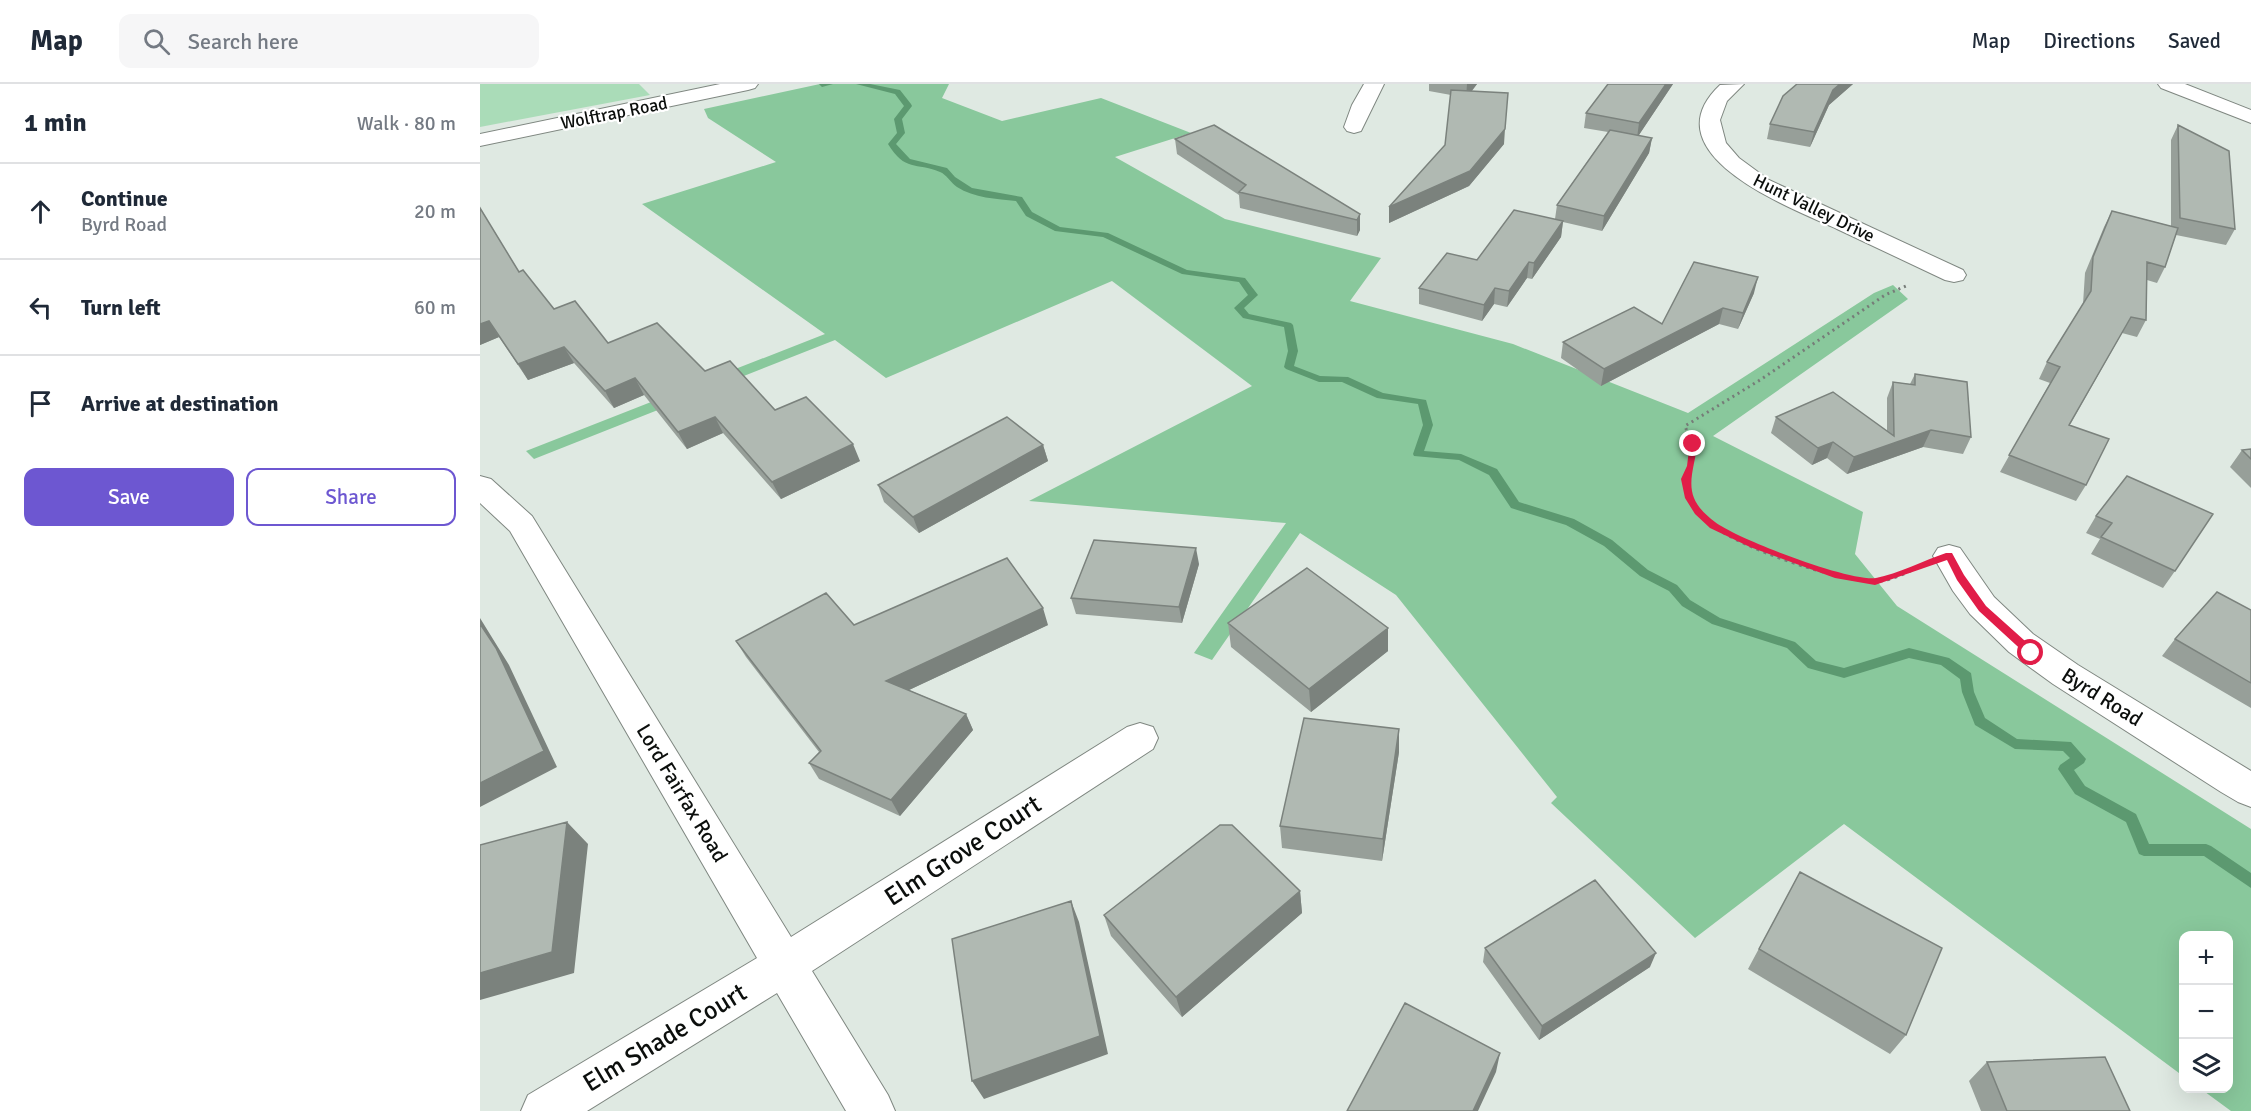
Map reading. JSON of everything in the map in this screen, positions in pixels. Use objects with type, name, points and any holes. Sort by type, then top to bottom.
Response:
[{"type":"street","name":"Wolftrap Road","points":[[480,140],[748,84]]},
{"type":"street","points":[[1354,127],[1362,105],[1374,84]]},
{"type":"street","name":"Hunt Valley Drive","points":[[1734,84],[1717,98],[1710,116],[1711,132],[1717,147],[1734,165],[1761,185],[1954,275]]},
{"type":"street","points":[[2168,84],[2251,117]]},
{"type":"street","name":"Lord Fairfax Road","points":[[480,486],[521,524],[872,1111]]},
{"type":"street","name":"Byrd Road","points":[[1949,555],[1960,577],[1982,608],[2031,653],[2251,791]]},
{"type":"street","name":"Elm Grove Court","points":[[786,964],[1140,738]]},
{"type":"street","name":"Elm Shade Court","points":[[544,1111],[786,964]]},
{"type":"path","points":[[1949,555],[1875,582],[1839,576],[1753,545],[1713,526],[1698,512],[1689,498],[1686,479],[1691,466],[1693,444],[1685,426],[1760,380],[1885,295],[1906,286],[1954,275]]},
{"type":"green space","points":[[480,84],[639,84],[650,95],[480,127]]},
{"type":"green space","points":[[820,84],[949,84],[942,98],[1002,121],[1101,98],[1191,133],[1115,157],[1225,219],[1381,258],[1350,301],[1513,344],[1688,413],[1874,293],[1893,285],[1908,299],[1713,436],[1863,512],[1855,554],[1897,606],[2251,829],[2251,1111],[2231,1111],[2206,1093],[2233,1093],[2233,931],[2179,931],[2179,1073],[1844,824],[1695,938],[1551,803],[1557,797],[1396,595],[1300,533],[1212,660],[1194,653],[1286,523],[1029,501],[1252,386],[1112,281],[886,378],[835,340],[534,459],[526,451],[825,334],[642,204],[776,162],[708,118],[704,109]]},
{"type":"building","points":[[1608,84],[1666,84],[1639,123],[1586,113]]},
{"type":"building","points":[[1797,84],[1840,84],[1833,90],[1814,132],[1770,124],[1783,96]]},
{"type":"building","points":[[1451,90],[1508,93],[1505,129],[1470,171],[1389,207],[1445,145]]},
{"type":"building","points":[[1214,125],[1360,214],[1357,220],[1239,192],[1246,185],[1175,139]]},
{"type":"building","points":[[2178,125],[2229,151],[2235,229],[2180,218]]},
{"type":"building","points":[[1610,130],[1652,138],[1604,216],[1557,205]]},
{"type":"building","points":[[480,208],[519,272],[523,270],[554,309],[575,301],[608,343],[657,323],[705,371],[730,361],[775,410],[806,397],[853,444],[772,482],[715,417],[678,432],[635,378],[605,391],[564,347],[518,364],[489,321],[480,324]]},
{"type":"building","points":[[1514,210],[1563,221],[1534,263],[1529,262],[1509,291],[1495,288],[1484,305],[1419,288],[1447,253],[1477,260]]},
{"type":"building","points":[[2112,211],[2178,228],[2165,267],[2147,262],[2146,320],[2131,317],[2069,425],[2109,439],[2086,485],[2009,455],[2060,367],[2047,362],[2091,291],[2093,257]]},
{"type":"building","points":[[1694,262],[1758,277],[1743,313],[1723,308],[1604,369],[1563,342],[1634,307],[1662,324]]},
{"type":"building","points":[[1915,374],[1967,382],[1971,437],[1931,430],[1854,457],[1833,442],[1818,448],[1776,417],[1833,392],[1894,436],[1893,382],[1915,385]]},
{"type":"building","points":[[1007,417],[1043,445],[913,517],[878,485]]},
{"type":"building","points":[[2251,449],[2251,459],[2242,450]]},
{"type":"building","points":[[2127,476],[2213,514],[2175,571],[2101,537],[2112,523],[2096,516]]},
{"type":"building","points":[[1094,540],[1196,548],[1179,607],[1071,598]]},
{"type":"building","points":[[1007,558],[1043,608],[886,681],[966,714],[891,800],[809,763],[821,751],[736,641],[826,593],[854,625]]},
{"type":"building","points":[[1307,568],[1388,628],[1309,689],[1228,623]]},
{"type":"building","points":[[2217,592],[2251,610],[2251,683],[2175,639]]},
{"type":"building","points":[[480,624],[496,648],[544,751],[480,783]]},
{"type":"building","points":[[1304,718],[1399,729],[1383,839],[1280,826]]},
{"type":"building","points":[[567,822],[552,952],[480,973],[480,845]]},
{"type":"building","points":[[1220,825],[1232,825],[1300,891],[1176,997],[1104,915]]},
{"type":"building","points":[[1800,872],[1942,948],[1906,1035],[1759,949]]},
{"type":"building","points":[[1595,880],[1656,953],[1542,1026],[1485,948]]},
{"type":"building","points":[[1071,901],[1100,1036],[972,1081],[952,939]]},
{"type":"building","points":[[1405,1003],[1500,1053],[1473,1111],[1347,1111]]},
{"type":"building","points":[[2105,1057],[2130,1111],[2007,1111],[1987,1062]]},
{"type":"waterway","points":[[822,85],[829,84]]},
{"type":"waterway","points":[[860,84],[897,92],[908,106],[898,119],[901,133],[892,144],[896,151],[908,160],[921,166],[944,170],[952,179],[969,190],[1019,199],[1029,214],[1058,229],[1105,235],[1185,272],[1242,280],[1253,295],[1239,308],[1246,316],[1288,325],[1293,351],[1289,367],[1319,379],[1344,379],[1381,396],[1422,402],[1428,425],[1418,454],[1461,457],[1493,472],[1515,505],[1570,522],[1608,543],[1644,573],[1673,588],[1686,603],[1716,621],[1791,645],[1812,665],[1844,673],[1909,653],[1945,661],[1966,677],[1968,692],[1980,721],[2015,744],[2066,746],[2079,759],[2065,769],[2080,790],[2131,818],[2144,850],[2206,850],[2251,881]]},
{"type":"route","points":[[1693,444],[1691,466],[1686,479],[1689,498],[1698,512],[1713,526],[1753,545],[1839,576],[1875,582],[1949,555],[1960,577],[1982,608],[2031,653]]}]
